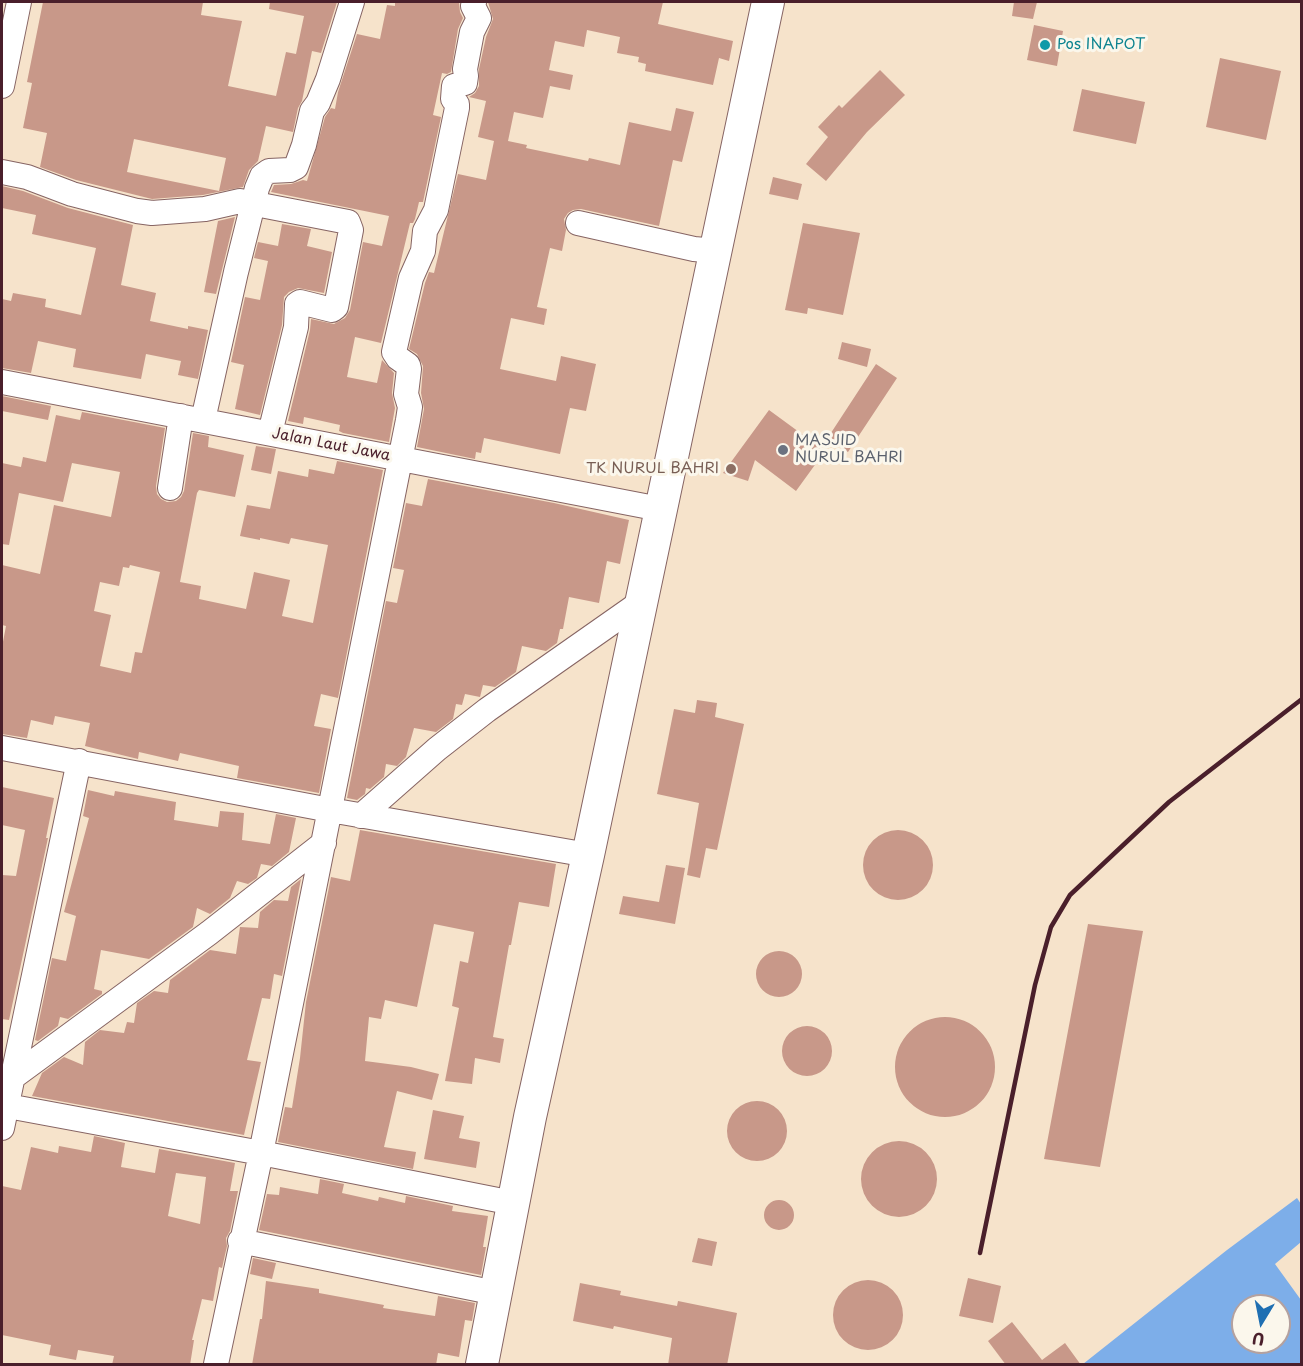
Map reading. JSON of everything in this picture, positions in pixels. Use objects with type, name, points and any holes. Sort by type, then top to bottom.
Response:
[{"type":"main road","points":[[482,1365],[513,1203],[768,2]]},
{"type":"street","points":[[2,86],[19,2]]},
{"type":"street","points":[[170,488],[262,176],[269,171],[290,170],[296,167],[312,111],[328,79],[352,2]]},
{"type":"street","points":[[216,1365],[324,843],[410,407],[406,394],[410,369],[394,352],[411,278],[423,251],[425,231],[434,216],[439,200],[457,108],[453,99],[454,86],[465,83],[465,69],[472,32],[479,18],[473,6],[474,2]]},
{"type":"street","points":[[2,172],[42,181],[83,196],[152,213],[205,209],[234,201],[348,222],[351,230],[336,307],[332,310],[300,302],[297,304],[296,327],[270,433]]},
{"type":"street","points":[[578,223],[694,249],[716,251]]},
{"type":"street","name":"Jalan Laut Jawa","points":[[2,382],[660,509]]},
{"type":"street","points":[[362,816],[437,748],[640,602]]},
{"type":"street","points":[[2,748],[362,816],[588,855]]},
{"type":"street","points":[[79,762],[13,1077],[3,1113],[261,1153],[513,1203]]},
{"type":"street","points":[[13,1077],[209,933],[324,843]]},
{"type":"street","points":[[240,1241],[496,1293]]},
{"type":"water","points":[[1297,1198],[1301,1204],[1301,1242],[1275,1264],[1301,1300],[1301,1364],[1083,1364],[1227,1250]]},
{"type":"building","points":[[43,2],[203,2],[201,15],[242,21],[228,86],[276,96],[286,52],[296,54],[304,16],[269,9],[270,2],[337,2],[321,53],[312,51],[293,132],[266,126],[258,161],[249,170],[243,187],[203,195],[152,199],[76,180],[40,167],[47,133],[23,128],[32,83],[27,82]],"holes":[[[134,139],[226,158],[219,191],[127,172]]]},
{"type":"building","points":[[395,2],[459,2],[463,18],[458,29],[451,72],[442,73],[433,115],[441,117],[423,202],[419,202],[415,219],[413,223],[410,223],[381,343],[355,337],[347,377],[377,383],[382,360],[394,373],[392,393],[395,408],[389,442],[343,433],[339,431],[340,425],[304,417],[303,424],[288,421],[311,319],[334,324],[345,318],[350,310],[363,242],[382,246],[389,216],[271,192],[274,185],[307,181],[325,117],[331,108],[335,109],[338,92],[357,34],[380,39],[387,5],[395,6]]},
{"type":"building","points":[[488,2],[663,2],[658,24],[733,41],[729,61],[719,58],[713,85],[645,71],[646,64],[638,62],[639,57],[617,53],[620,37],[587,30],[584,47],[555,41],[549,70],[573,75],[570,90],[550,86],[543,118],[514,112],[508,141],[527,145],[526,148],[620,165],[629,122],[671,131],[676,108],[694,112],[682,162],[673,160],[659,226],[581,209],[568,213],[564,219],[566,230],[562,251],[550,248],[537,307],[547,309],[544,325],[511,318],[500,369],[556,381],[561,356],[596,364],[586,411],[570,408],[560,454],[484,438],[481,453],[476,452],[475,459],[417,447],[424,409],[421,393],[423,366],[417,354],[409,349],[425,283],[429,272],[434,273],[458,174],[486,180],[494,141],[478,137],[486,101],[469,97],[479,86],[479,69],[486,37],[493,19]]},
{"type":"building","points":[[1014,2],[1037,2],[1033,19],[1012,16]]},
{"type":"building","name":"Pos INAPOT","points":[[1034,25],[1063,31],[1057,66],[1027,60]]},
{"type":"building","points":[[1220,58],[1281,71],[1266,140],[1206,127]]},
{"type":"building","points":[[880,70],[905,95],[867,132],[826,181],[806,164],[828,137],[818,127],[839,105],[842,108]]},
{"type":"building","points":[[1082,89],[1145,102],[1136,144],[1073,131]]},
{"type":"building","points":[[773,177],[802,184],[798,200],[769,194]]},
{"type":"building","points":[[2,186],[23,191],[68,208],[133,225],[121,285],[156,293],[150,321],[188,329],[188,326],[208,330],[198,379],[178,375],[181,361],[146,354],[141,379],[73,367],[76,349],[38,341],[31,373],[2,368],[2,299],[11,301],[13,293],[46,299],[45,307],[81,315],[96,248],[32,234],[36,215],[2,208]]},
{"type":"building","points":[[235,217],[216,294],[204,292],[218,221]]},
{"type":"building","points":[[803,223],[860,233],[843,315],[808,308],[807,314],[785,310]]},
{"type":"building","points":[[282,224],[311,229],[307,246],[332,252],[324,293],[298,288],[284,297],[282,325],[260,415],[235,409],[244,365],[231,362],[245,297],[260,300],[268,261],[254,258],[258,242],[278,246]]},
{"type":"building","points":[[842,342],[871,349],[867,367],[838,359]]},
{"type":"building","points":[[876,364],[897,378],[848,452],[827,439]]},
{"type":"building","points":[[2,396],[51,406],[48,420],[2,411]]},
{"type":"building","name":"MASJID NURUL BAHRI","points":[[769,410],[825,451],[796,491],[755,460],[748,481],[723,473]]},
{"type":"building","points":[[82,412],[165,428],[156,486],[157,494],[167,502],[176,501],[184,491],[193,433],[209,436],[208,447],[244,455],[235,497],[199,490],[197,493],[180,582],[201,586],[199,599],[246,609],[254,572],[290,580],[282,616],[313,623],[328,545],[291,538],[289,544],[240,536],[247,505],[270,509],[278,471],[308,477],[309,469],[334,474],[337,461],[383,470],[338,698],[321,694],[314,726],[331,729],[319,793],[237,778],[239,766],[180,753],[178,761],[139,752],[138,759],[85,746],[90,723],[55,716],[53,725],[31,720],[27,738],[2,734],[2,647],[6,626],[2,625],[2,565],[40,574],[54,505],[111,517],[120,472],[72,463],[63,502],[19,493],[9,545],[2,544],[2,463],[21,467],[23,457],[46,462],[56,415],[80,420]],"holes":[[[130,565],[160,572],[142,653],[135,652],[131,673],[100,666],[111,615],[94,611],[100,582],[119,586],[123,567],[129,568]]]},
{"type":"building","points":[[256,446],[276,449],[271,474],[251,470]]},
{"type":"building","points":[[428,479],[629,520],[620,564],[607,561],[599,603],[569,597],[563,629],[560,629],[557,643],[546,651],[522,646],[516,672],[495,687],[483,685],[480,697],[465,694],[462,705],[456,704],[453,719],[436,732],[414,728],[406,757],[397,766],[386,764],[384,777],[370,789],[366,788],[365,794],[357,800],[347,798],[386,601],[397,603],[404,570],[393,568],[406,503],[422,506]]},
{"type":"building","points":[[697,700],[717,703],[715,717],[744,724],[717,850],[706,848],[700,878],[687,875],[699,803],[657,794],[674,709],[695,713]]},
{"type":"building","points":[[2,787],[54,798],[46,838],[48,838],[9,1020],[2,1019],[2,875],[16,876],[25,830],[2,825]]},
{"type":"building","points":[[88,790],[114,796],[115,791],[176,802],[174,820],[218,827],[220,811],[244,813],[242,840],[270,844],[276,814],[296,818],[289,852],[272,866],[261,864],[257,878],[248,884],[237,881],[230,898],[210,914],[197,908],[193,927],[149,959],[101,950],[94,989],[102,991],[102,994],[68,1019],[60,1017],[58,1026],[38,1041],[35,1040],[52,958],[66,961],[76,916],[64,912],[89,818],[83,816]]},
{"type":"building","points":[[360,830],[556,864],[549,907],[519,902],[493,1037],[504,1039],[500,1063],[475,1058],[472,1084],[445,1081],[459,1008],[452,1006],[460,961],[468,963],[474,932],[434,924],[417,1007],[385,1000],[381,1019],[369,1017],[365,1061],[411,1067],[439,1074],[432,1100],[397,1091],[384,1147],[416,1152],[413,1169],[278,1142],[285,1107],[292,1108],[306,1002],[331,877],[350,881]]},
{"type":"building","points":[[898,830],[917,836],[927,846],[933,865],[927,884],[917,894],[898,900],[879,894],[869,884],[863,865],[869,846],[879,836]]},
{"type":"building","points":[[666,865],[685,868],[675,924],[619,914],[623,896],[659,902]]},
{"type":"building","points":[[301,879],[282,976],[274,974],[270,999],[262,998],[247,1060],[261,1062],[244,1135],[32,1096],[42,1073],[64,1057],[83,1065],[85,1042],[100,1030],[124,1033],[127,1022],[134,1023],[137,1003],[154,991],[168,993],[170,980],[210,950],[236,954],[240,927],[258,928],[260,912],[274,900],[288,901],[291,887]]},
{"type":"building","points":[[1088,924],[1143,931],[1100,1167],[1044,1159]]},
{"type":"building","points":[[779,951],[795,958],[802,974],[795,990],[779,997],[763,990],[756,974],[763,958]]},
{"type":"building","points":[[945,1017],[973,1025],[987,1039],[995,1067],[987,1095],[973,1109],[945,1117],[917,1109],[903,1095],[895,1067],[903,1039],[917,1025]]},
{"type":"building","points":[[807,1026],[821,1030],[828,1037],[832,1051],[828,1065],[821,1072],[807,1076],[793,1072],[786,1065],[782,1051],[786,1037],[793,1030]]},
{"type":"building","points":[[757,1101],[778,1110],[787,1131],[778,1152],[757,1161],[736,1152],[727,1131],[736,1110]]},
{"type":"building","points":[[433,1110],[464,1116],[459,1138],[480,1142],[476,1168],[424,1159]]},
{"type":"building","points":[[94,1136],[125,1143],[121,1167],[155,1173],[159,1149],[235,1163],[230,1191],[238,1191],[230,1231],[226,1238],[227,1246],[222,1268],[219,1267],[213,1301],[202,1299],[192,1340],[194,1340],[190,1365],[112,1365],[114,1356],[78,1350],[76,1360],[49,1355],[51,1345],[2,1335],[2,1186],[21,1190],[31,1147],[58,1153],[59,1146],[91,1152]],"holes":[[[176,1173],[206,1177],[200,1224],[168,1216]]]},
{"type":"building","points":[[899,1141],[914,1144],[926,1152],[934,1164],[937,1179],[934,1194],[926,1206],[914,1214],[899,1217],[884,1214],[872,1206],[864,1194],[861,1179],[864,1164],[872,1152],[884,1144]]},
{"type":"building","points":[[320,1179],[344,1184],[342,1193],[378,1201],[379,1197],[405,1203],[406,1196],[453,1206],[452,1211],[488,1216],[481,1275],[259,1230],[267,1194],[279,1195],[280,1187],[318,1194]]},
{"type":"building","points":[[779,1200],[790,1204],[794,1215],[790,1226],[779,1230],[768,1226],[764,1215],[768,1204]]},
{"type":"building","points":[[698,1238],[717,1242],[712,1266],[692,1262]]},
{"type":"building","points":[[253,1258],[276,1263],[272,1279],[250,1274]]},
{"type":"building","points":[[968,1278],[1001,1286],[993,1323],[959,1316]]},
{"type":"building","points":[[861,1280],[875,1280],[888,1286],[897,1295],[903,1308],[901,1328],[893,1340],[875,1350],[861,1350],[848,1344],[839,1335],[833,1322],[833,1308],[839,1295],[848,1286]]},
{"type":"building","points":[[266,1281],[319,1289],[319,1293],[384,1305],[383,1308],[435,1316],[438,1296],[475,1303],[472,1321],[465,1320],[459,1357],[438,1353],[436,1365],[252,1365],[260,1319],[262,1319]]},
{"type":"building","points":[[580,1283],[621,1291],[620,1295],[677,1306],[678,1301],[737,1313],[727,1365],[668,1365],[672,1338],[614,1326],[613,1329],[573,1321]]},
{"type":"building","points":[[1012,1322],[1042,1360],[1065,1343],[1081,1365],[1006,1365],[988,1341]]},
{"type":"railway","points":[[980,1253],[1035,985],[1051,927],[1070,895],[1169,802],[1302,699]]},
{"type":"place","name":"Pos INAPOT","points":[[1045,45]]},
{"type":"place","name":"MASJID NURUL BAHRI","points":[[783,450]]},
{"type":"place","name":"TK NURUL BAHRI","points":[[731,469]]}]
